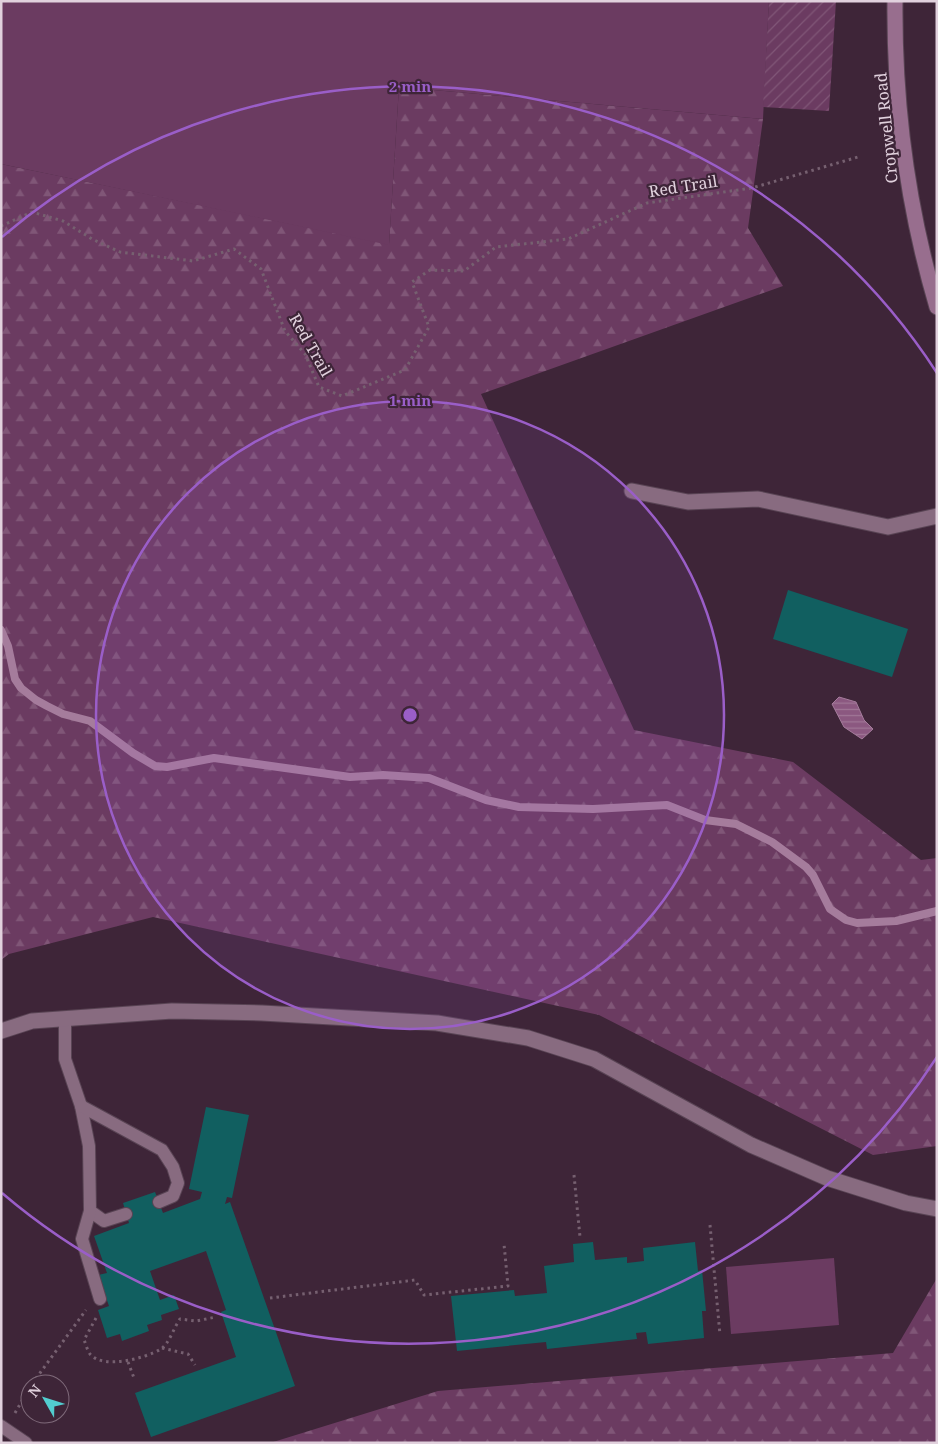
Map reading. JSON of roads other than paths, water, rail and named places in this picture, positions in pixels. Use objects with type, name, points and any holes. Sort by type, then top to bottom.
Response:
[{"type":"street","name":"Cropwell Road","points":[[895,1],[894,41],[901,122],[912,201],[937,307]]},
{"type":"street","points":[[632,492],[688,502],[758,498],[888,527],[937,516]]},
{"type":"street","points":[[1,1031],[32,1021],[172,1012],[262,1013],[437,1023],[528,1038],[594,1059],[751,1145],[827,1178],[906,1203],[937,1210]]},
{"type":"lane","points":[[65,1019],[65,1059],[81,1106],[89,1146],[90,1211],[82,1239],[98,1300]]},
{"type":"lane","points":[[81,1106],[162,1150],[173,1167],[178,1183],[173,1196],[159,1202]]},
{"type":"lane","points":[[90,1211],[104,1220],[126,1214]]},
{"type":"lane","points":[[4,1428],[26,1443]]},
{"type":"waterway","points":[[1,630],[8,646],[15,679],[21,688],[36,700],[63,714],[90,721],[133,753],[155,766],[167,767],[214,758],[350,777],[383,775],[429,778],[486,800],[519,807],[593,809],[667,805],[705,820],[736,824],[772,842],[806,867],[813,875],[830,909],[846,920],[857,923],[896,921],[937,911]]}]
